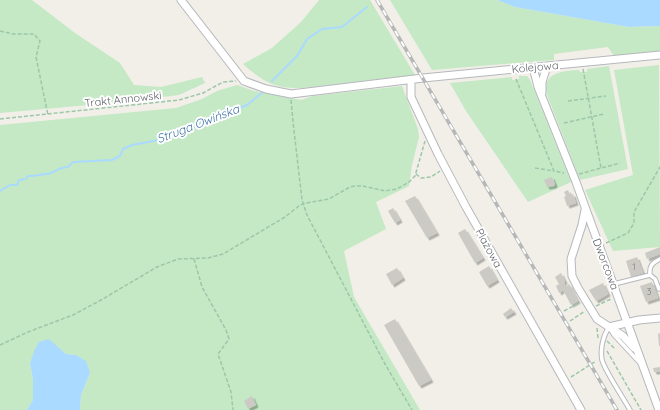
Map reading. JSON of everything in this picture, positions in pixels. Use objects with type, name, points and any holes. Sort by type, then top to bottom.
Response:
[{"type":"street","points":[[181,0],[244,81]]},
{"type":"street","name":"Kolejowa","points":[[244,81],[266,89],[291,94],[533,67],[660,55]]},
{"type":"street","name":"Dworcowa","points":[[542,95],[542,82],[547,66]]},
{"type":"street","name":"Dworcowa","points":[[533,67],[538,87],[585,206],[659,410]]},
{"type":"street","name":"Plażowa","points":[[411,80],[411,97],[445,168],[581,410]]},
{"type":"street","name":"Dworcowa","points":[[585,206],[581,230],[571,259],[571,271],[574,282],[587,307],[597,319],[625,338],[638,352]]},
{"type":"street","points":[[581,230],[587,228],[593,230]]},
{"type":"street","points":[[609,327],[618,320],[623,311]]},
{"type":"street","points":[[609,327],[627,322],[660,318]]},
{"type":"lane","points":[[650,275],[650,266],[660,259]]},
{"type":"lane","points":[[613,284],[650,275]]},
{"type":"lane","points":[[650,275],[655,279],[659,289]]},
{"type":"lane","points":[[630,410],[603,364],[602,354],[605,340],[604,334],[609,327],[614,336],[642,366]]},
{"type":"path","points":[[0,31],[13,34],[34,34],[40,41],[36,57],[48,114]]},
{"type":"path","points":[[583,72],[601,168]]},
{"type":"path","points":[[516,79],[554,171]]},
{"type":"path","name":"Trakt Annowski","points":[[0,119],[180,100],[203,93],[213,86],[223,82],[244,81]]},
{"type":"path","points":[[291,94],[292,122],[303,204],[310,221],[412,410]]},
{"type":"path","points":[[568,101],[606,96]]},
{"type":"path","points":[[564,123],[604,114]]},
{"type":"path","points":[[0,345],[28,332],[73,315],[157,267],[178,260],[208,258],[223,254],[285,218],[303,204],[329,199],[346,189],[355,186],[363,186],[385,191],[393,190],[409,182],[416,174],[424,144],[430,138]]},
{"type":"path","points":[[535,168],[573,174],[620,163]]},
{"type":"path","points":[[602,245],[628,232],[634,223],[634,212],[660,167]]},
{"type":"path","points":[[416,174],[421,178],[430,177],[445,168]]},
{"type":"path","points":[[582,173],[583,179]]},
{"type":"path","points":[[194,258],[202,287],[226,330],[229,339],[218,354],[231,392],[233,410]]},
{"type":"path","points":[[570,321],[586,311],[587,307],[618,296]]},
{"type":"path","points":[[564,311],[581,302]]},
{"type":"path","points":[[596,326],[598,330],[597,342]]},
{"type":"path","points":[[598,338],[605,340],[615,349]]},
{"type":"path","points":[[605,340],[608,355],[641,410]]},
{"type":"path","points":[[565,381],[595,363],[596,357]]},
{"type":"green space","points":[[0,0],[32,0],[75,33],[120,63],[134,85],[161,87],[202,77],[205,83],[179,95],[122,102],[0,113]]},
{"type":"green space","points":[[319,0],[370,0],[415,75],[303,88],[290,88],[268,83],[243,64],[272,48],[301,22]]},
{"type":"green space","points":[[390,0],[497,0],[515,7],[629,27],[660,26],[660,51],[614,56],[608,47],[554,54],[554,60],[432,70]]},
{"type":"green space","points":[[659,65],[660,247],[613,251],[585,190],[633,175],[614,70]]},
{"type":"green space","points":[[609,66],[628,169],[580,180],[547,95],[547,82],[555,74],[561,72],[579,70],[580,72],[587,72],[587,69]]},
{"type":"green space","points":[[519,76],[527,76],[530,80],[571,182],[528,202],[466,111],[450,83],[512,77],[512,80],[519,79]]},
{"type":"green space","points":[[237,85],[254,91],[301,100],[313,96],[402,86],[418,129],[419,137],[412,165],[409,186],[376,202],[386,229],[344,251],[354,297],[420,410],[80,410],[81,395],[90,373],[76,355],[66,354],[60,349],[30,364],[33,379],[33,400],[27,410],[0,410],[0,125],[176,108],[202,99],[217,91]]},
{"type":"water","points":[[497,0],[660,0],[660,26],[629,27],[515,7]]},
{"type":"water","points":[[49,339],[66,354],[76,355],[86,361],[90,373],[81,395],[80,410],[27,410],[33,400],[33,379],[30,364],[34,351],[39,342]]},
{"type":"building","points":[[552,177],[555,184],[554,186],[547,187],[544,180]]},
{"type":"building","points":[[568,190],[570,195],[573,194],[576,203],[567,206],[564,192]]},
{"type":"building","points":[[415,196],[437,233],[427,238],[405,201]]},
{"type":"building","points":[[393,208],[400,220],[395,223],[388,211]]},
{"type":"building","points":[[465,229],[483,258],[475,263],[458,233]]},
{"type":"building","points":[[660,247],[660,254],[647,259],[645,253]]},
{"type":"building","points":[[637,257],[643,273],[631,277],[626,261]]},
{"type":"building","points":[[489,266],[497,280],[487,286],[479,272]]},
{"type":"building","points":[[397,268],[403,278],[392,285],[386,274]]},
{"type":"building","points":[[561,273],[565,281],[565,285],[566,286],[569,284],[578,301],[571,305],[563,290],[559,293],[556,286],[559,284],[555,277]]},
{"type":"building","points":[[652,282],[658,298],[646,302],[640,286]]},
{"type":"building","points":[[603,283],[608,294],[596,301],[589,290]]},
{"type":"building","points":[[511,308],[514,312],[505,317],[503,314]]},
{"type":"building","points":[[395,319],[431,380],[419,386],[384,325]]},
{"type":"building","points":[[660,333],[660,346],[659,346],[658,334]]},
{"type":"building","points":[[660,367],[660,372],[654,372],[653,368]]},
{"type":"building","points":[[252,396],[256,405],[248,409],[244,401]]},
{"type":"waterway","points":[[272,81],[297,56],[307,39],[322,29],[342,27],[367,7]]},
{"type":"waterway","name":"Struga Owińska","points":[[0,191],[10,185],[17,185],[19,180],[26,179],[28,176],[52,173],[60,168],[68,167],[73,162],[112,160],[120,156],[123,149],[132,145],[164,139],[247,105],[263,92]]},
{"type":"railway","points":[[377,0],[617,410]]}]
